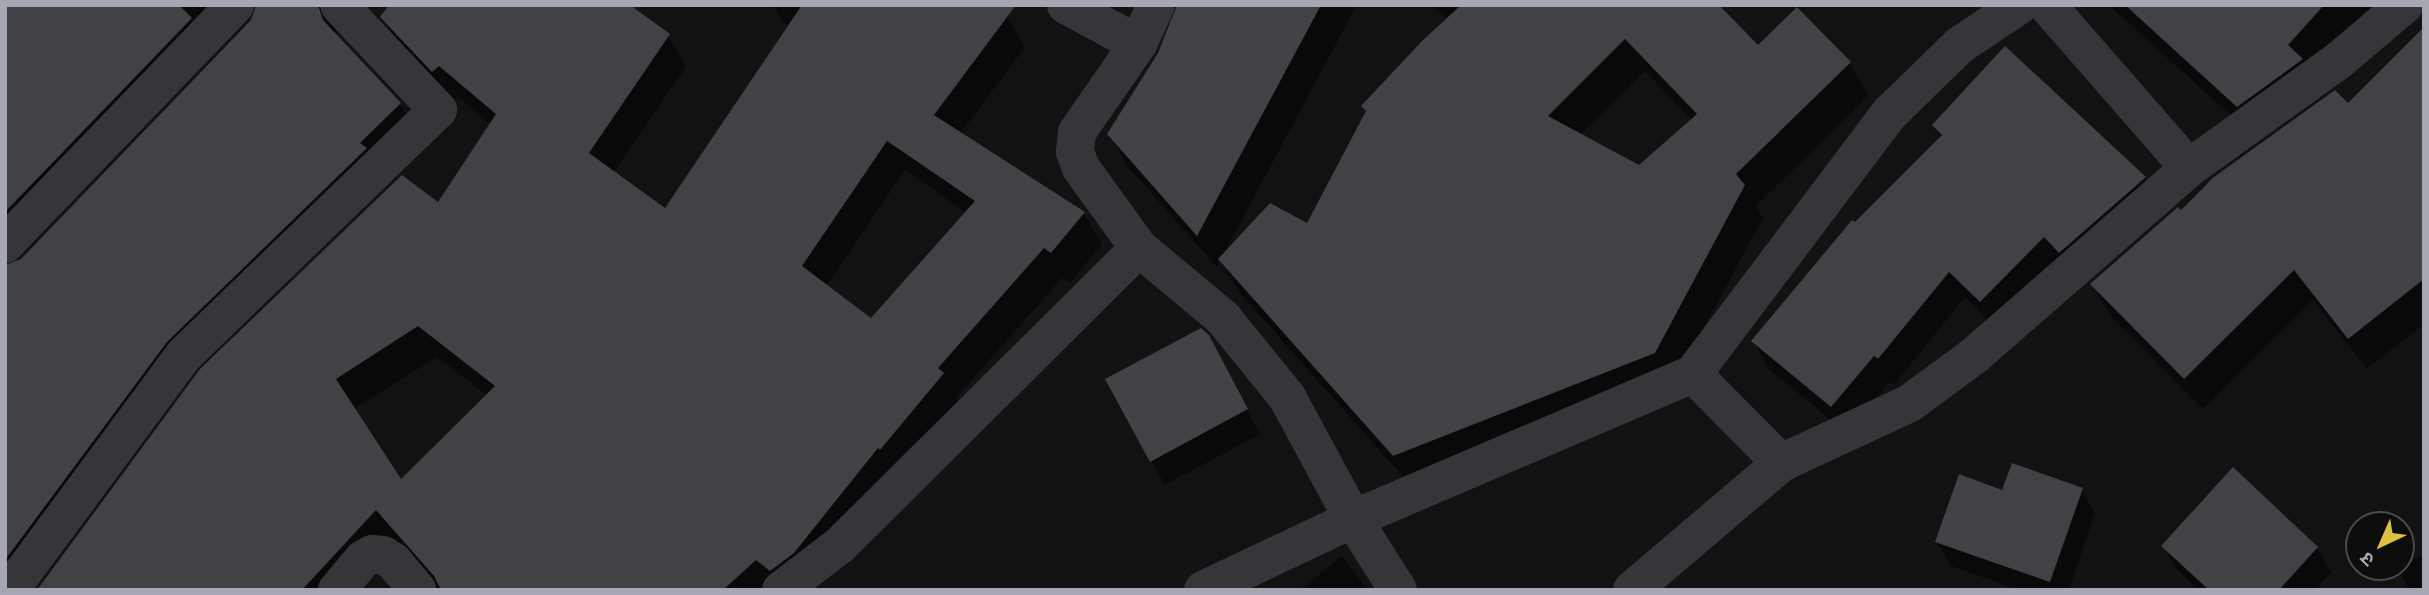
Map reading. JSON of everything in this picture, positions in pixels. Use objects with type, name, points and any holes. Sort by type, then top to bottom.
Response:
[{"type":"street","points":[[5,244],[235,5]]},
{"type":"street","points":[[10,590],[184,355],[438,110],[339,5]]},
{"type":"street","points":[[1066,5],[1138,44]]},
{"type":"street","points":[[1156,5],[1138,44],[1077,132],[1075,152],[1091,185],[1139,248],[1223,318],[1287,397],[1353,519],[1398,590]]},
{"type":"street","points":[[1203,590],[1353,519],[1693,374],[1890,113],[1960,45],[2020,5]]},
{"type":"street","points":[[2047,5],[2189,168]]},
{"type":"street","points":[[1632,590],[1781,463],[1910,403],[1975,355],[2189,168],[2338,61],[2404,5]]},
{"type":"street","points":[[780,590],[840,545],[1139,248]]},
{"type":"street","points":[[1693,374],[1781,463]]},
{"type":"street","points":[[337,590],[363,559],[372,554],[383,555],[393,561],[417,590]]},
{"type":"building","points":[[5,5],[179,5],[192,18],[5,212]]},
{"type":"building","points":[[256,5],[318,5],[323,20],[401,103],[360,143],[367,148],[167,342],[5,560],[5,265],[21,259],[251,20]]},
{"type":"building","points":[[389,5],[630,5],[670,34],[589,153],[665,208],[802,5],[1016,5],[934,115],[1085,212],[1051,253],[1044,248],[938,368],[944,373],[880,450],[878,448],[794,553],[770,571],[756,560],[723,590],[441,590],[434,576],[376,510],[302,590],[37,590],[200,369],[402,175],[438,202],[496,114],[439,66],[432,72],[380,17]],"holes":[[[887,141],[975,201],[871,318],[802,266]],[[418,326],[495,386],[401,479],[336,379]]]},
{"type":"building","points":[[1177,5],[1321,5],[1197,236],[1107,134],[1158,53]]},
{"type":"building","points":[[1461,5],[1719,5],[1758,45],[1797,7],[1851,62],[1736,174],[1745,185],[1655,353],[1393,456],[1218,259],[1270,203],[1307,223],[1366,111],[1361,106],[1423,40]],"holes":[[[1625,39],[1697,114],[1639,165],[1548,116]]]},
{"type":"building","points":[[2125,5],[2324,5],[2288,45],[2303,59],[2237,107]]},
{"type":"building","points":[[2424,27],[2424,279],[2348,339],[2294,270],[2184,379],[2090,284],[2178,207],[2181,210],[2214,177],[2335,90],[2348,103]]},
{"type":"building","points":[[2005,46],[2146,177],[2059,253],[2044,237],[1980,302],[1949,272],[1878,359],[1874,356],[1831,407],[1751,341],[1852,220],[1855,222],[1942,135],[1932,125]]},
{"type":"building","points":[[1201,328],[1209,335],[1248,409],[1150,462],[1105,379]]},
{"type":"building","points":[[2012,463],[2083,488],[2050,582],[1935,542],[1959,474],[2002,490]]},
{"type":"building","points":[[2233,467],[2318,547],[2279,590],[2209,590],[2161,546]]}]
